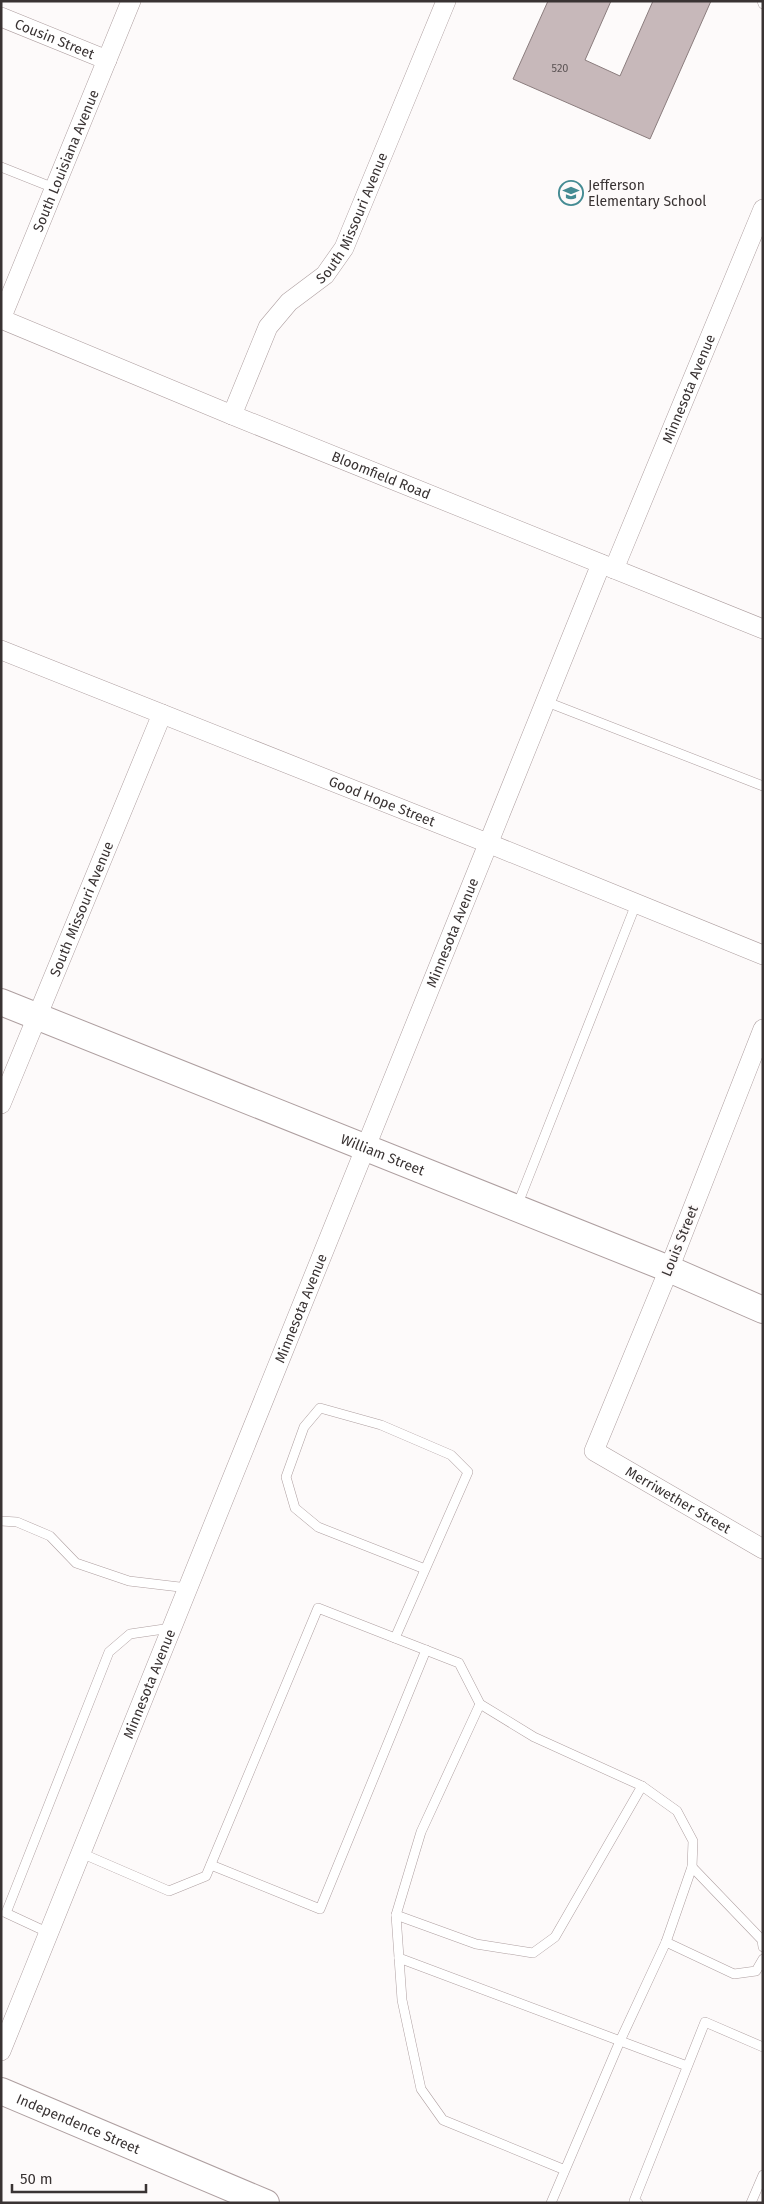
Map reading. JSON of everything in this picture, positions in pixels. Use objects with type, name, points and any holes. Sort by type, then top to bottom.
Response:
[{"type":"main road","name":"William Street","points":[[1,1002],[669,1269],[763,1310]]},
{"type":"main road","name":"Independence Street","points":[[1,2091],[266,2203]]},
{"type":"street","name":"South Louisiana Avenue","points":[[1,319],[131,1]]},
{"type":"street","name":"South Missouri Avenue","points":[[232,415],[268,327],[289,302],[325,275],[344,248],[446,1]]},
{"type":"street","name":"Cousin Street","points":[[1,17],[106,60]]},
{"type":"street","name":"Minnesota Avenue","points":[[1,2051],[547,702],[758,238],[763,210]]},
{"type":"street","name":"Bloomfield Road","points":[[1,319],[232,415],[763,629]]},
{"type":"street","name":"Good Hope Street","points":[[1,650],[490,844],[763,955]]},
{"type":"street","name":"South Missouri Avenue","points":[[1,1104],[162,714]]},
{"type":"street","name":"Louis Street","points":[[594,1451],[669,1269],[763,1030]]},
{"type":"street","name":"Merriwether Street","points":[[594,1451],[763,1549]]},
{"type":"lane","points":[[1,167],[54,188]]},
{"type":"lane","points":[[547,702],[763,786]]},
{"type":"lane","points":[[516,1208],[636,904]]},
{"type":"lane","points":[[395,1638],[468,1472],[451,1455],[390,1428],[320,1408],[304,1427],[286,1477],[295,1508],[318,1526],[425,1569]]},
{"type":"lane","points":[[1,1521],[17,1522],[50,1536],[76,1563],[129,1582],[188,1588]]},
{"type":"lane","points":[[81,1853],[169,1891],[206,1876],[318,1608],[459,1663],[480,1704],[534,1737],[642,1786],[677,1811],[693,1841],[692,1868],[666,1942],[620,2041],[551,2203]]},
{"type":"lane","points":[[49,1933],[4,1912],[108,1652],[130,1634],[172,1628]]},
{"type":"lane","points":[[211,1865],[320,1909],[426,1650]]},
{"type":"lane","points":[[480,1704],[421,1832],[396,1915],[402,2000],[421,2089],[443,2120],[565,2170]]},
{"type":"lane","points":[[396,1915],[476,1944],[533,1953],[555,1937],[642,1786]]},
{"type":"lane","points":[[692,1868],[762,1940],[763,1947]]},
{"type":"lane","points":[[666,1942],[734,1974],[756,1971],[763,1958]]},
{"type":"lane","points":[[399,1958],[687,2066]]},
{"type":"lane","points":[[638,2203],[634,2201],[705,2022],[763,2047]]},
{"type":"lane","points":[[751,2203],[763,2175]]},
{"type":"building","name":"Jefferson Elementary School","points":[[548,1],[611,1],[585,60],[620,76],[653,1],[711,1],[650,139],[513,79]]},
{"type":"place","name":"Jefferson Elementary School","points":[[571,193]]}]
